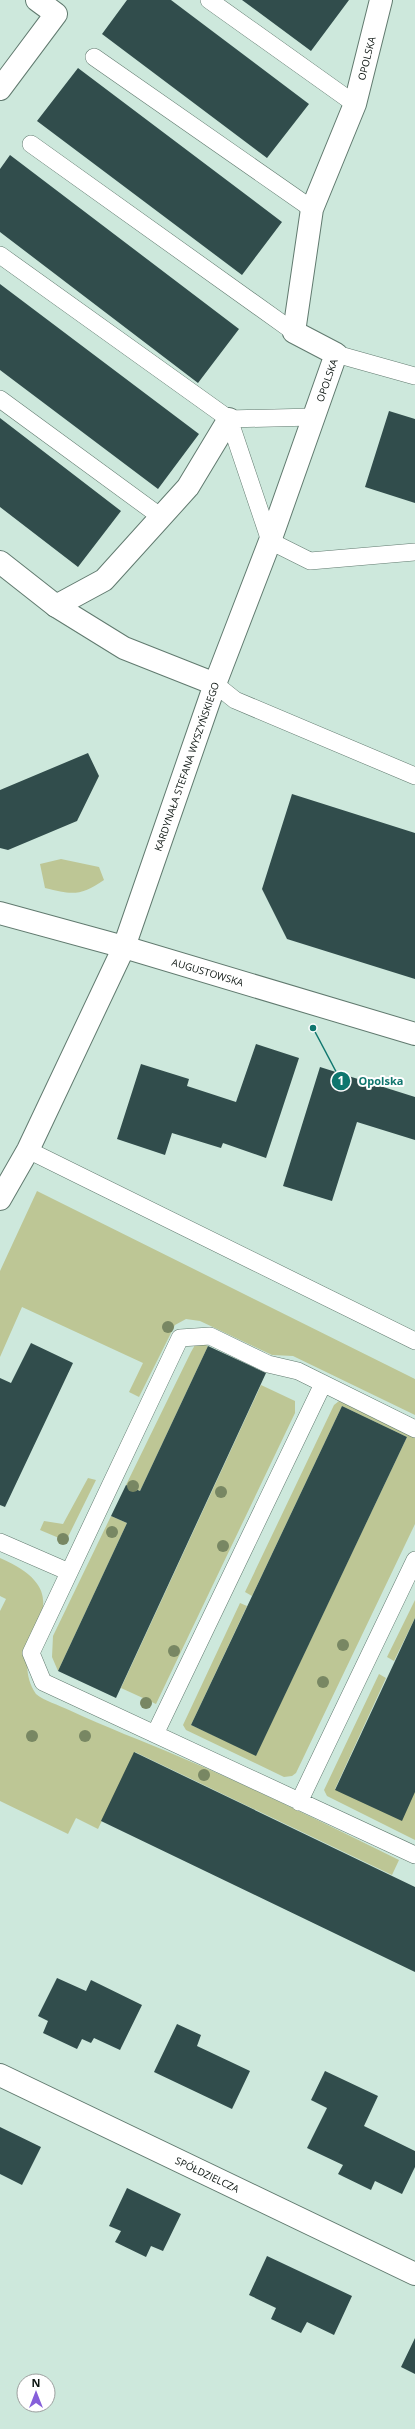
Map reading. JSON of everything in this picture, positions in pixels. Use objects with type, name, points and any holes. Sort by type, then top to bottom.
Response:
[{"type":"street","points":[[0,89],[56,14],[37,0]]},
{"type":"street","name":"OPOLSKA","points":[[215,684],[270,541],[336,354],[294,332],[312,209],[355,104],[380,0]]},
{"type":"street","points":[[56,606],[104,580],[188,487],[229,419]]},
{"type":"street","name":"KARDYNAŁA STEFANA WYSZYŃSKIEGO","points":[[0,562],[56,606],[124,648],[215,684],[124,947]]},
{"type":"street","name":"AUGUSTOWSKA","points":[[0,913],[124,947],[415,1034]]},
{"type":"street","points":[[0,1199],[28,1150],[124,947]]},
{"type":"street","name":"SPÓŁDZIELCZA","points":[[0,2076],[415,2274]]},
{"type":"lane","points":[[209,0],[355,104]]},
{"type":"lane","points":[[94,57],[312,209]]},
{"type":"lane","points":[[31,144],[294,332]]},
{"type":"lane","points":[[0,255],[229,419],[270,541],[310,561],[415,552]]},
{"type":"lane","points":[[336,354],[415,376]]},
{"type":"lane","points":[[0,399],[161,517]]},
{"type":"lane","points":[[229,419],[313,417]]},
{"type":"lane","points":[[215,684],[235,700],[415,776]]},
{"type":"lane","points":[[28,1150],[415,1341]]},
{"type":"lane","points":[[415,1429],[298,1371],[268,1364],[210,1336],[180,1338],[31,1653],[43,1682],[415,1855]]},
{"type":"lane","points":[[155,1734],[323,1384]]},
{"type":"lane","points":[[0,1542],[69,1572]]},
{"type":"lane","points":[[299,1802],[415,1560]]},
{"type":"green space","points":[[61,859],[99,867],[104,880],[89,889],[76,893],[45,888],[40,864]]},
{"type":"green space","points":[[37,1191],[415,1379],[415,1415],[293,1356],[272,1355],[200,1321],[186,1319],[175,1325],[139,1397],[129,1392],[143,1363],[22,1307],[0,1357],[0,1271]]},
{"type":"green space","points":[[201,1343],[208,1346],[140,1491],[126,1485],[191,1352],[195,1345]]},
{"type":"green space","points":[[261,1385],[295,1401],[295,1413],[156,1704],[121,1688]]},
{"type":"green space","points":[[339,1401],[415,1437],[415,1524],[296,1773],[292,1776],[284,1777],[186,1730],[183,1725],[240,1603],[247,1606],[191,1725],[256,1755],[407,1437],[342,1406],[252,1596],[245,1592],[334,1405]]},
{"type":"green space","points":[[88,1478],[96,1480],[66,1541],[40,1530],[44,1521],[63,1524]]},
{"type":"green space","points":[[111,1516],[127,1523],[58,1671],[52,1657],[53,1636]]},
{"type":"green space","points":[[0,1558],[27,1573],[40,1589],[43,1605],[40,1621],[28,1656],[28,1674],[36,1694],[47,1701],[235,1781],[399,1860],[392,1875],[135,1752],[98,1829],[76,1818],[68,1834],[0,1801],[0,1611],[6,1599],[0,1596]]},
{"type":"green space","points":[[415,1600],[415,1618],[394,1661],[387,1657]]},
{"type":"green space","points":[[379,1674],[386,1678],[335,1789],[415,1792],[415,1840],[327,1796],[324,1790]]},
{"type":"building","points":[[127,0],[171,0],[309,104],[267,158],[102,34]]},
{"type":"building","points":[[242,0],[349,0],[311,51]]},
{"type":"building","points":[[78,68],[282,222],[242,275],[37,121]]},
{"type":"building","points":[[10,155],[239,329],[198,383],[0,232],[0,169]]},
{"type":"building","points":[[0,284],[199,434],[158,489],[0,370]]},
{"type":"building","points":[[389,411],[415,419],[415,503],[365,487]]},
{"type":"building","points":[[0,418],[121,511],[78,567],[0,507]]},
{"type":"building","points":[[88,753],[99,776],[77,821],[8,850],[0,848],[0,790]]},
{"type":"building","points":[[292,794],[415,833],[415,979],[287,939],[262,889]]},
{"type":"building","points":[[256,1044],[299,1058],[266,1158],[223,1143],[221,1148],[172,1133],[165,1155],[117,1139],[141,1064],[189,1079],[187,1086],[236,1102]]},
{"type":"building","points":[[320,1067],[415,1097],[415,1140],[357,1122],[332,1201],[283,1186]]},
{"type":"building","points":[[31,1343],[73,1363],[5,1507],[0,1505],[0,1378],[11,1383]]},
{"type":"building","points":[[208,1346],[266,1373],[116,1698],[58,1671],[127,1523],[111,1516],[126,1485],[140,1491]]},
{"type":"building","points":[[342,1406],[407,1437],[256,1756],[191,1725]]},
{"type":"building","points":[[415,1618],[415,1792],[402,1821],[335,1790]]},
{"type":"building","points":[[134,1752],[415,1887],[415,1972],[101,1821]]},
{"type":"building","points":[[57,1978],[86,1991],[91,1980],[142,2005],[120,2050],[94,2038],[91,2043],[82,2039],[77,2049],[43,2033],[48,2021],[38,2016]]},
{"type":"building","points":[[177,2024],[201,2035],[197,2046],[250,2071],[232,2109],[154,2072]]},
{"type":"building","points":[[325,2071],[378,2096],[364,2126],[415,2151],[415,2167],[402,2194],[375,2181],[371,2190],[338,2174],[343,2165],[307,2148],[327,2108],[311,2100]]},
{"type":"building","points":[[0,2127],[41,2147],[22,2185],[0,2174]]},
{"type":"building","points":[[127,2188],[181,2214],[163,2251],[151,2246],[146,2257],[115,2242],[121,2231],[109,2226]]},
{"type":"building","points":[[267,2256],[352,2296],[334,2335],[307,2322],[301,2333],[271,2319],[276,2308],[249,2295]]},
{"type":"building","points":[[415,2338],[415,2374],[401,2367]]},
{"type":"place","name":"Opolska","points":[[313,1028]]}]
